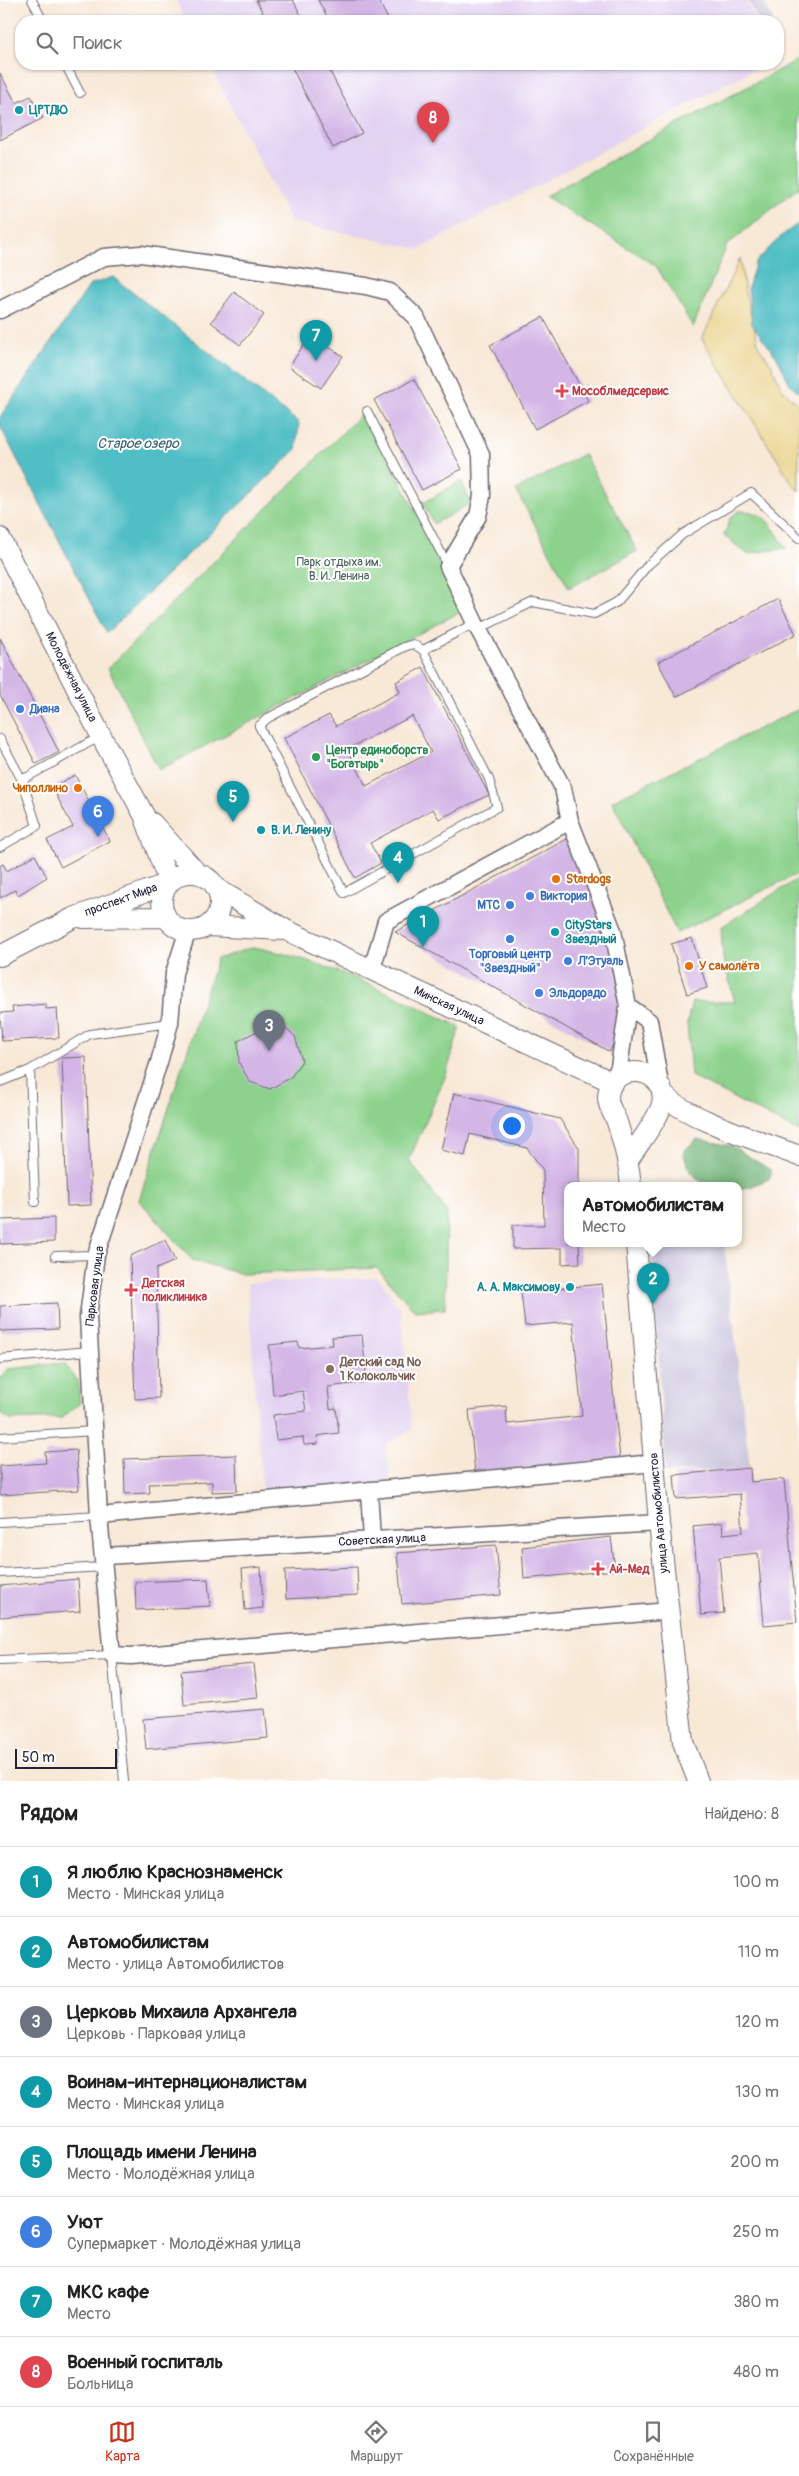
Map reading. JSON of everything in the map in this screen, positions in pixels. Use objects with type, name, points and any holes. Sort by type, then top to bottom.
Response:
[{"type":"street","points":[[0,310],[104,257],[140,254],[366,286],[390,292],[416,318],[481,454],[482,496],[478,516],[448,566],[477,626],[563,788],[570,821],[613,931],[628,1006],[619,1067],[612,1082],[608,1099],[629,1159],[631,1182]]},
{"type":"street","name":"Молодёжная улица","points":[[0,538],[101,736],[144,815],[169,883]]},
{"type":"street","name":"Молодёжная улица","points":[[144,815],[198,873]]},
{"type":"street","points":[[372,969],[386,921],[570,821]]},
{"type":"street","points":[[187,873],[198,873],[209,879],[218,889],[220,905],[217,915],[208,926],[194,931],[180,929],[166,917],[163,894],[169,883],[178,876],[187,873]]},
{"type":"street","name":"проспект Мира","points":[[0,956],[73,918],[169,883]]},
{"type":"street","name":"Минская улица","points":[[218,889],[286,930],[612,1082]]},
{"type":"street","name":"проспект Мира","points":[[73,918],[166,917]]},
{"type":"street","name":"Минская улица","points":[[208,926],[286,930]]},
{"type":"street","name":"Парковая улица","points":[[112,1655],[99,1516],[88,1317],[96,1255],[170,1023],[174,973],[188,930]]},
{"type":"street","points":[[628,1006],[648,1021],[660,1101],[629,1159]]},
{"type":"street","points":[[612,1082],[626,1072],[635,1070],[652,1076],[660,1101],[647,1122],[633,1125],[620,1120],[614,1115]]},
{"type":"street","points":[[660,1101],[799,1156]]},
{"type":"street","name":"улица Автомобилистов","points":[[636,1247],[659,1523],[682,1742],[698,1781]]},
{"type":"street","points":[[99,1516],[654,1463]]},
{"type":"street","points":[[369,1490],[372,1540]]},
{"type":"street","name":"Советская улица","points":[[104,1562],[372,1540],[659,1523]]},
{"type":"street","points":[[112,1655],[132,1656],[669,1611]]},
{"type":"lane","points":[[32,0],[40,15]]},
{"type":"lane","points":[[68,70],[80,93]]},
{"type":"lane","points":[[367,411],[448,566]]},
{"type":"lane","points":[[423,650],[533,602],[594,614],[617,602],[648,565],[683,534],[751,493],[799,538]]},
{"type":"lane","points":[[413,644],[423,650],[489,779],[496,807],[344,893],[259,726],[268,718],[404,646],[413,644]]},
{"type":"lane","points":[[22,780],[101,736]]},
{"type":"lane","points":[[0,739],[22,780],[37,826],[0,847]]},
{"type":"lane","points":[[0,1082],[30,1070],[90,1034],[170,1023]]},
{"type":"lane","points":[[30,1070],[35,1202]]},
{"type":"lane","points":[[55,1256],[96,1255]]},
{"type":"lane","points":[[0,1359],[89,1351]]},
{"type":"lane","points":[[0,1437],[94,1431]]},
{"type":"lane","points":[[0,1522],[99,1516]]},
{"type":"lane","points":[[0,1573],[104,1562]]},
{"type":"lane","points":[[0,1660],[112,1655],[124,1781]]},
{"type":"shaded area","points":[[175,0],[746,0],[755,15],[183,15]]},
{"type":"shaded area","points":[[748,0],[763,0],[771,15],[756,15]]},
{"type":"shaded area","points":[[212,70],[752,70],[419,249],[291,222]]},
{"type":"shaded area","points":[[651,1247],[724,1247],[750,1468],[666,1473]]},
{"type":"shaded area","name":"Детский сад № 1 Колокольчик","points":[[378,1278],[401,1310],[412,1429],[385,1444],[392,1489],[263,1498],[247,1283]]},
{"type":"green space","points":[[799,59],[799,187],[727,245],[693,327],[656,266],[545,196],[779,70],[784,70],[784,67]]},
{"type":"green space","name":"Парк отдыха им. В. И. Ленина","points":[[364,411],[466,609],[159,770],[108,668]]},
{"type":"green space","points":[[584,454],[637,551],[569,588],[516,490]]},
{"type":"green space","points":[[461,481],[471,503],[434,524],[423,503]]},
{"type":"green space","points":[[739,511],[748,511],[762,517],[773,527],[786,548],[747,554],[724,535],[731,517]]},
{"type":"green space","points":[[799,709],[799,873],[677,933],[612,801]]},
{"type":"green space","points":[[799,878],[799,1132],[691,1076],[687,1023],[692,1002],[735,1002],[723,959],[721,927]]},
{"type":"green space","points":[[253,947],[307,960],[359,980],[460,1027],[446,1075],[409,1160],[447,1212],[445,1309],[415,1311],[377,1268],[242,1274],[192,1260],[139,1200],[217,959]]},
{"type":"green space","points":[[697,1139],[732,1146],[772,1171],[769,1179],[742,1188],[742,1182],[702,1182],[690,1172],[683,1152]]},
{"type":"green space","points":[[64,1363],[78,1381],[80,1403],[62,1418],[11,1420],[0,1414],[0,1377],[8,1369]]},
{"type":"sand","points":[[740,258],[745,292],[759,347],[771,364],[782,389],[799,405],[799,491],[792,483],[702,339]]},
{"type":"water","points":[[799,223],[799,393],[790,384],[778,359],[752,324],[748,288],[756,262],[780,237]]},
{"type":"water","name":"Старое озеро","points":[[113,277],[299,423],[296,450],[107,633],[0,426],[0,417],[90,285]]},
{"type":"building","points":[[256,0],[293,0],[301,15],[264,15]]},
{"type":"building","points":[[318,0],[378,0],[386,15],[326,15]]},
{"type":"building","points":[[293,70],[329,70],[362,133],[333,148]]},
{"type":"building","name":"ЦРТДЮ","points":[[0,73],[16,103],[31,96],[43,118],[0,140]]},
{"type":"building","points":[[234,292],[264,315],[240,345],[211,322]]},
{"type":"building","points":[[543,317],[588,401],[535,429],[490,345]]},
{"type":"building","points":[[310,335],[343,356],[321,388],[289,367]]},
{"type":"building","points":[[414,379],[462,469],[422,490],[374,400]]},
{"type":"building","points":[[778,599],[796,634],[676,697],[658,662]]},
{"type":"building","points":[[0,638],[59,752],[36,764],[0,695]]},
{"type":"building","points":[[423,667],[489,795],[439,819],[433,809],[370,843],[381,863],[355,878],[284,738],[329,715],[336,726],[400,692],[396,682]],"holes":[[[412,716],[431,752],[366,786],[348,749]]]},
{"type":"building","points":[[75,775],[110,841],[61,867],[47,840],[73,827],[52,787]]},
{"type":"building","name":"Торговый центр \"Звездный\"","points":[[578,833],[629,1002],[610,1052],[395,932]]},
{"type":"building","points":[[35,855],[47,877],[18,895],[15,890],[0,898],[0,866],[3,864],[7,871]]},
{"type":"building","name":"У самолёта","points":[[692,938],[707,988],[687,994],[671,944]]},
{"type":"building","points":[[46,1004],[46,1009],[57,1008],[59,1038],[2,1041],[0,1013],[13,1012],[12,1007]]},
{"type":"building","points":[[276,1021],[295,1036],[302,1061],[291,1077],[270,1089],[250,1082],[239,1063],[238,1041]]},
{"type":"building","points":[[86,1057],[91,1205],[67,1206],[62,1058]]},
{"type":"building","points":[[454,1093],[560,1119],[579,1148],[579,1182],[564,1182],[564,1247],[579,1247],[580,1263],[562,1264],[562,1248],[513,1249],[513,1225],[544,1225],[543,1170],[527,1148],[470,1134],[465,1156],[441,1150]]},
{"type":"building","points":[[54,1218],[54,1242],[0,1244],[0,1220]]},
{"type":"building","points":[[165,1240],[175,1261],[156,1269],[159,1398],[135,1399],[130,1256]]},
{"type":"building","points":[[602,1284],[620,1459],[475,1473],[469,1410],[506,1406],[507,1424],[582,1416],[573,1322],[525,1326],[521,1292]]},
{"type":"building","points":[[57,1303],[58,1329],[0,1331],[0,1306]]},
{"type":"building","points":[[362,1335],[367,1382],[328,1387],[330,1409],[336,1408],[339,1433],[317,1436],[318,1444],[304,1445],[303,1437],[276,1440],[273,1415],[306,1411],[303,1391],[273,1395],[269,1345],[298,1342],[299,1348],[333,1345],[332,1337]]},
{"type":"building","points":[[76,1450],[79,1490],[0,1495],[0,1466],[46,1463],[45,1452]]},
{"type":"building","points":[[236,1455],[237,1491],[212,1492],[212,1482],[149,1484],[150,1493],[125,1494],[124,1459]]},
{"type":"building","points":[[750,1468],[751,1482],[784,1479],[797,1622],[764,1625],[758,1553],[719,1557],[724,1613],[701,1615],[693,1526],[722,1523],[723,1534],[743,1532],[740,1494],[676,1499],[674,1475]]},
{"type":"building","points":[[611,1537],[615,1570],[524,1579],[522,1547]]},
{"type":"building","points":[[496,1545],[501,1595],[402,1604],[397,1553]]},
{"type":"building","points":[[261,1567],[263,1608],[245,1610],[242,1569]]},
{"type":"building","points":[[357,1567],[358,1595],[286,1599],[285,1570]]},
{"type":"building","points":[[78,1579],[80,1611],[0,1617],[0,1586]]},
{"type":"building","points":[[208,1579],[210,1606],[136,1610],[135,1582]]},
{"type":"building","points":[[254,1664],[258,1698],[184,1705],[181,1671]]},
{"type":"building","points":[[265,1709],[268,1738],[146,1749],[143,1719]]},
{"type":"place","name":"ЦРТДЮ","points":[[19,110]]},
{"type":"place","name":"Военный госпиталь","points":[[433,143]]},
{"type":"place","name":"МКС кафе","points":[[316,361]]},
{"type":"place","name":"Мособлмедсервис","points":[[562,391]]},
{"type":"place","name":"Диана","points":[[20,709]]},
{"type":"place","name":"Центр единоборств \"Богатырь\"","points":[[316,757]]},
{"type":"place","name":"Чиполлино","points":[[78,788]]},
{"type":"place","name":"Площадь имени Ленина","points":[[233,822]]},
{"type":"place","name":"В. И. Ленину","points":[[261,830]]},
{"type":"place","name":"Уют","points":[[98,837]]},
{"type":"place","name":"Stardogs","points":[[556,879]]},
{"type":"place","name":"Воинам-интернационалистам","points":[[398,883]]},
{"type":"place","name":"Виктория","points":[[530,896]]},
{"type":"place","name":"МТС","points":[[510,905]]},
{"type":"place","name":"CityStars Звездный","points":[[555,932]]},
{"type":"place","name":"Торговый центр \"Звездный\"","points":[[510,939]]},
{"type":"place","name":"Я люблю Краснознаменск","points":[[423,947]]},
{"type":"place","name":"Л’Этуаль","points":[[568,961]]},
{"type":"place","name":"У самолёта","points":[[689,966]]},
{"type":"place","name":"Эльдорадо","points":[[539,993]]},
{"type":"place","name":"Церковь Михаила Архангела","points":[[269,1051]]},
{"type":"place","name":"А. А. Максимову","points":[[570,1287]]},
{"type":"place","name":"Детская поликлиника","points":[[131,1290]]},
{"type":"place","name":"Автомобилистам","points":[[653,1304]]},
{"type":"place","name":"Детский сад № 1 Колокольчик","points":[[330,1369]]},
{"type":"place","name":"Ай-Мед","points":[[598,1569]]}]
